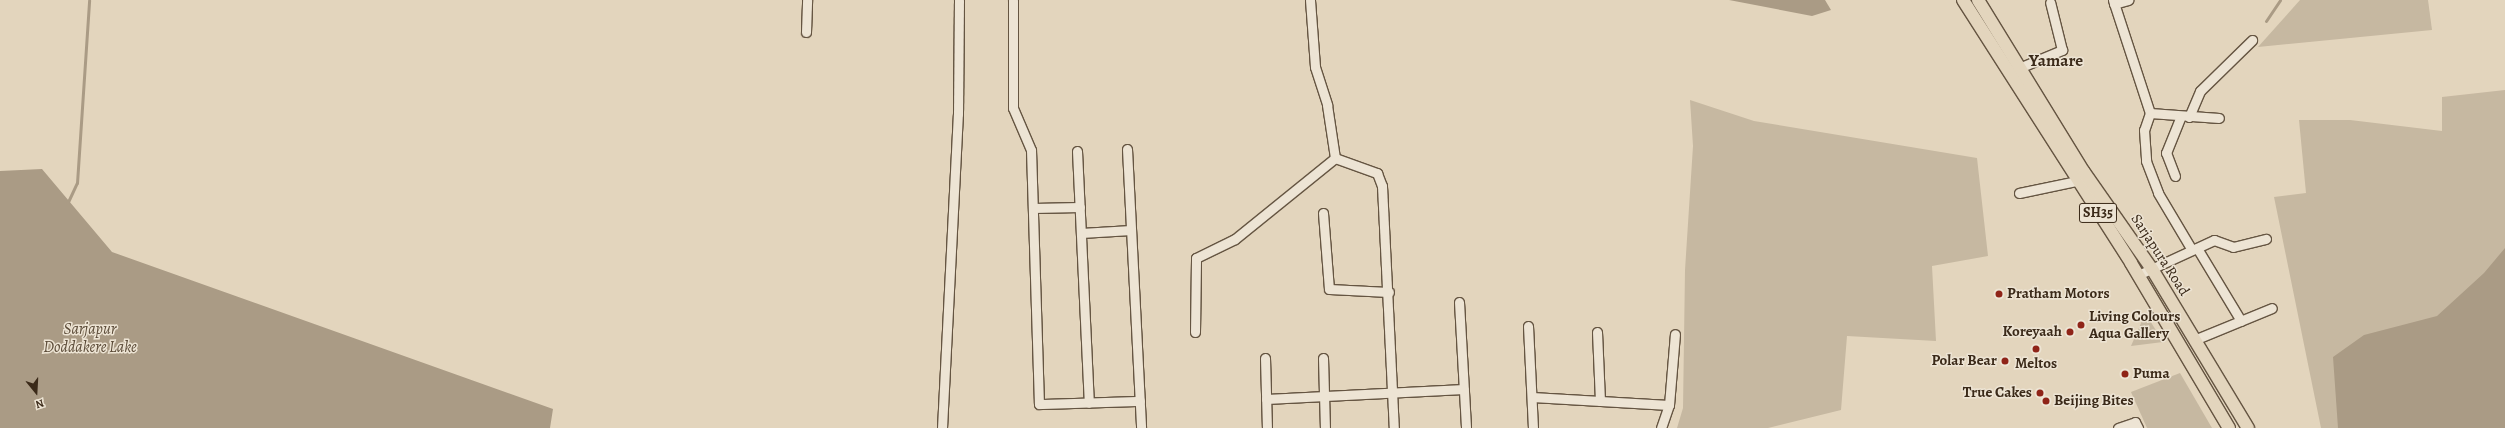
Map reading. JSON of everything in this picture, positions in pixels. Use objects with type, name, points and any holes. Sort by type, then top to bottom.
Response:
[{"type":"main road","name":"Sarjapura Road","points":[[1963,0],[2076,181],[2138,275],[2229,428]]},
{"type":"main road","name":"Sarjapura Road","points":[[1978,0],[2084,172],[2152,269],[2248,428]]},
{"type":"street","points":[[806,32],[807,0]]},
{"type":"street","points":[[942,428],[958,114],[959,0]]},
{"type":"street","points":[[1013,0],[1013,108],[1031,150],[1039,404],[1140,401]]},
{"type":"street","points":[[1310,0],[1315,68],[1327,105],[1335,158]]},
{"type":"street","points":[[2128,0],[2113,2],[2150,113],[2144,130],[2146,161],[2158,193],[2242,321]]},
{"type":"street","points":[[2019,68],[2062,50],[2050,2]]},
{"type":"street","points":[[2175,176],[2166,153],[2185,116],[2200,91],[2252,40]]},
{"type":"street","points":[[2150,113],[2219,118]]},
{"type":"street","points":[[1127,149],[1141,428]]},
{"type":"street","points":[[1077,151],[1089,403]]},
{"type":"street","points":[[1335,158],[1377,173],[1382,186],[1389,292],[1394,428]]},
{"type":"street","points":[[1195,332],[1196,258],[1235,239],[1335,158]]},
{"type":"street","points":[[2019,193],[2076,181]]},
{"type":"street","points":[[1033,208],[1080,207]]},
{"type":"street","points":[[1323,213],[1328,289],[1389,292]]},
{"type":"street","points":[[1081,232],[1131,230]]},
{"type":"street","points":[[2138,275],[2214,240],[2233,247],[2266,239]]},
{"type":"street","points":[[1459,302],[1466,428]]},
{"type":"street","points":[[2194,340],[2272,308]]},
{"type":"street","points":[[1528,326],[1533,428]]},
{"type":"street","points":[[1597,332],[1600,401]]},
{"type":"street","points":[[1661,428],[1669,405],[1675,334]]},
{"type":"street","points":[[1265,358],[1267,428]]},
{"type":"street","points":[[1323,358],[1325,428]]},
{"type":"street","points":[[1266,398],[1464,390]]},
{"type":"street","points":[[1532,397],[1669,405]]},
{"type":"street","points":[[2118,428],[2135,422],[2138,428]]},
{"type":"shaded area","points":[[2300,0],[2428,0],[2432,30],[2258,47]]},
{"type":"shaded area","points":[[2505,90],[2505,428],[2321,428],[2274,197],[2306,193],[2299,120],[2350,120],[2442,131],[2442,97]]},
{"type":"shaded area","points":[[1690,100],[1754,121],[1977,158],[1988,256],[1932,266],[1936,341],[1847,336],[1841,410],[1768,428],[1677,428],[1683,408],[1685,270],[1693,146]]},
{"type":"shaded area","points":[[2149,319],[2163,342],[2131,346],[2142,321]]},
{"type":"shaded area","points":[[2180,373],[2212,428],[2147,428],[2131,392]]},
{"type":"water","points":[[1729,0],[1825,0],[1831,10],[1812,16]]},
{"type":"water","name":"Sarjapur Doddakere Lake","points":[[42,169],[112,252],[553,409],[550,428],[0,428],[0,171]]},
{"type":"water","points":[[2505,248],[2505,428],[2338,428],[2333,357],[2364,335],[2437,316],[2484,273]]},
{"type":"waterway","points":[[67,204],[77,183],[89,0]]},
{"type":"waterway","points":[[2266,21],[2280,0]]},
{"type":"place","name":"Pratham Motors","points":[[1999,294]]},
{"type":"place","name":"Living Colours Aqua Gallery","points":[[2081,325]]},
{"type":"place","name":"Koreyaah","points":[[2070,332]]},
{"type":"place","name":"Meltos","points":[[2036,349]]},
{"type":"place","name":"Polar Bear","points":[[2005,361]]},
{"type":"place","name":"Puma","points":[[2125,374]]},
{"type":"place","name":"True Cakes","points":[[2040,393]]},
{"type":"place","name":"Beijing Bites","points":[[2046,401]]},
{"type":"district","name":"Yamare","points":[[2056,61]]}]
